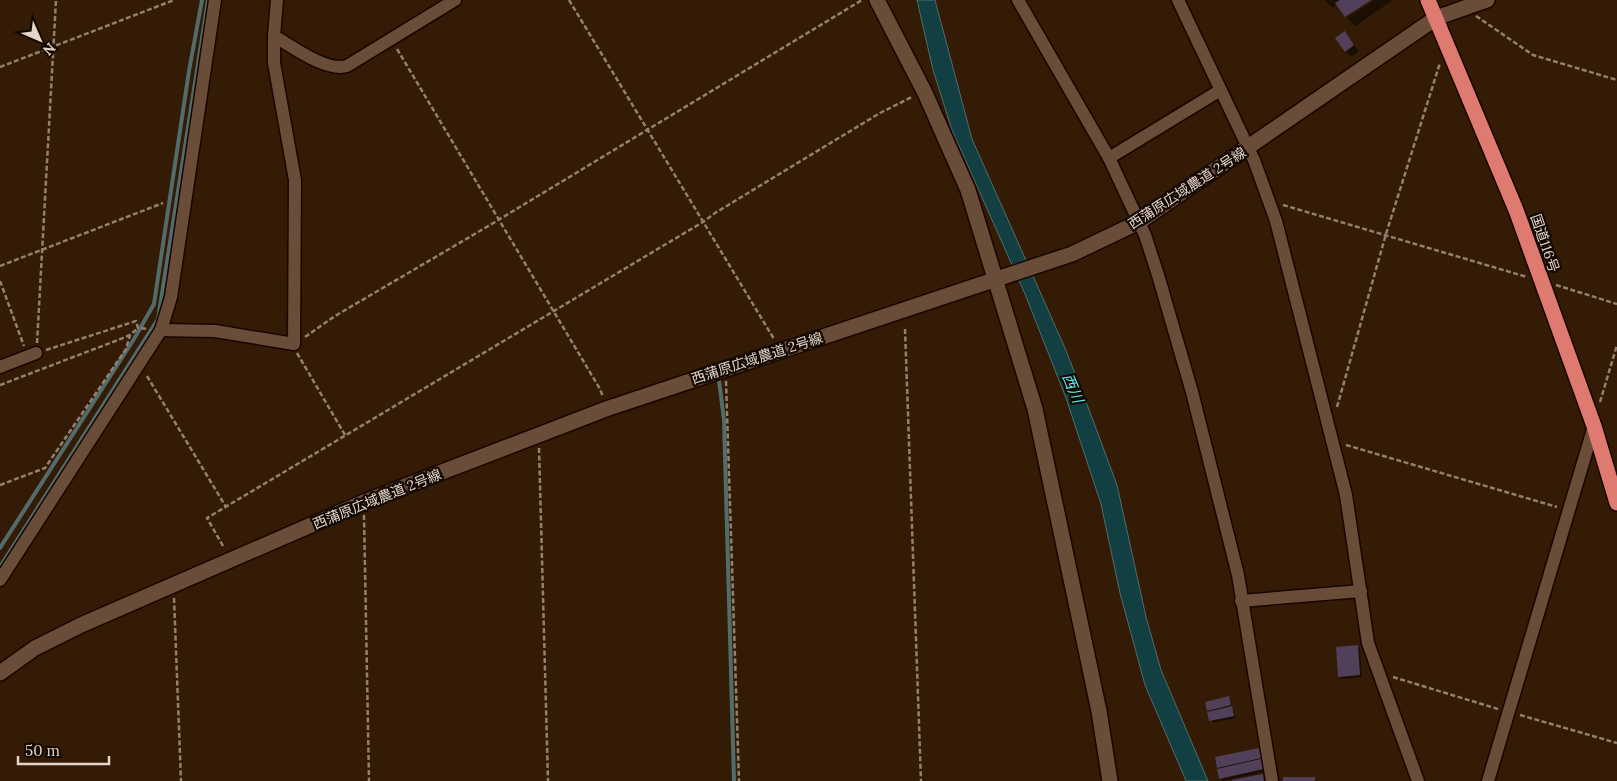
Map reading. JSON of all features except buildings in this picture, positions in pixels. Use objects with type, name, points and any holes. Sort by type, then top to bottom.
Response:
[{"type":"highway","name":"国道116号","points":[[1428,0],[1516,210],[1594,426],[1617,503]]},
{"type":"street","points":[[0,580],[161,330],[171,297],[215,0]]},
{"type":"street","points":[[161,330],[215,331],[294,344],[295,180],[274,63],[277,0]]},
{"type":"street","points":[[274,36],[328,66],[338,68],[347,66],[455,0]]},
{"type":"street","points":[[877,0],[924,91],[968,190],[1000,278],[1035,409],[1049,470],[1099,711],[1110,781]]},
{"type":"street","points":[[1018,0],[1109,158],[1139,222],[1177,334],[1238,575],[1272,781]]},
{"type":"street","points":[[1178,0],[1219,91],[1254,160],[1276,221],[1346,495],[1368,642],[1418,781]]},
{"type":"street","name":"西蒲原広域農道 2号線","points":[[0,673],[35,648],[81,625],[173,587],[364,502],[606,409],[726,367],[780,352],[903,309],[1060,259],[1139,222],[1436,18],[1487,0]]},
{"type":"street","points":[[1109,158],[1219,91]]},
{"type":"street","points":[[0,368],[32,355]]},
{"type":"street","points":[[1488,781],[1594,426]]},
{"type":"street","points":[[1241,601],[1361,591]]},
{"type":"path","points":[[32,355],[42,250],[56,0]]},
{"type":"path","points":[[0,67],[174,0]]},
{"type":"path","points":[[569,0],[780,352]]},
{"type":"path","points":[[346,435],[298,355],[294,344],[335,316],[862,0]]},
{"type":"path","points":[[1470,6],[1478,19],[1533,55],[1617,80]]},
{"type":"path","points":[[392,39],[600,389],[606,409]]},
{"type":"path","points":[[1328,421],[1337,407],[1386,234],[1440,63],[1451,54]]},
{"type":"path","points":[[223,546],[207,518],[703,222],[714,213],[880,113],[924,91]]},
{"type":"path","points":[[0,266],[162,203]]},
{"type":"path","points":[[1270,203],[1290,206],[1617,304]]},
{"type":"path","points":[[0,281],[32,355]]},
{"type":"path","points":[[32,355],[136,321],[138,328]]},
{"type":"path","points":[[0,385],[130,335],[138,328],[161,330]]},
{"type":"path","points":[[905,328],[920,781]]},
{"type":"path","points":[[0,485],[45,468],[126,349],[130,335]]},
{"type":"path","points":[[1599,405],[1617,345]]},
{"type":"path","points":[[139,364],[226,507]]},
{"type":"path","points":[[726,367],[739,781]]},
{"type":"path","points":[[539,434],[548,781]]},
{"type":"path","points":[[1332,444],[1357,447],[1568,510]]},
{"type":"path","points":[[364,502],[369,781]]},
{"type":"path","points":[[173,587],[181,781]]},
{"type":"water","name":"西川","points":[[917,0],[935,0],[972,139],[1065,348],[1088,407],[1117,485],[1146,617],[1161,670],[1208,781],[1186,781],[1145,685],[1120,593],[1101,504],[1066,398],[1025,294],[952,130],[933,70]]},
{"type":"waterway","points":[[0,548],[134,339],[154,304],[189,71],[202,0]]},
{"type":"waterway","points":[[0,567],[158,319],[208,0]]},
{"type":"waterway","points":[[719,380],[724,420],[734,781]]}]
